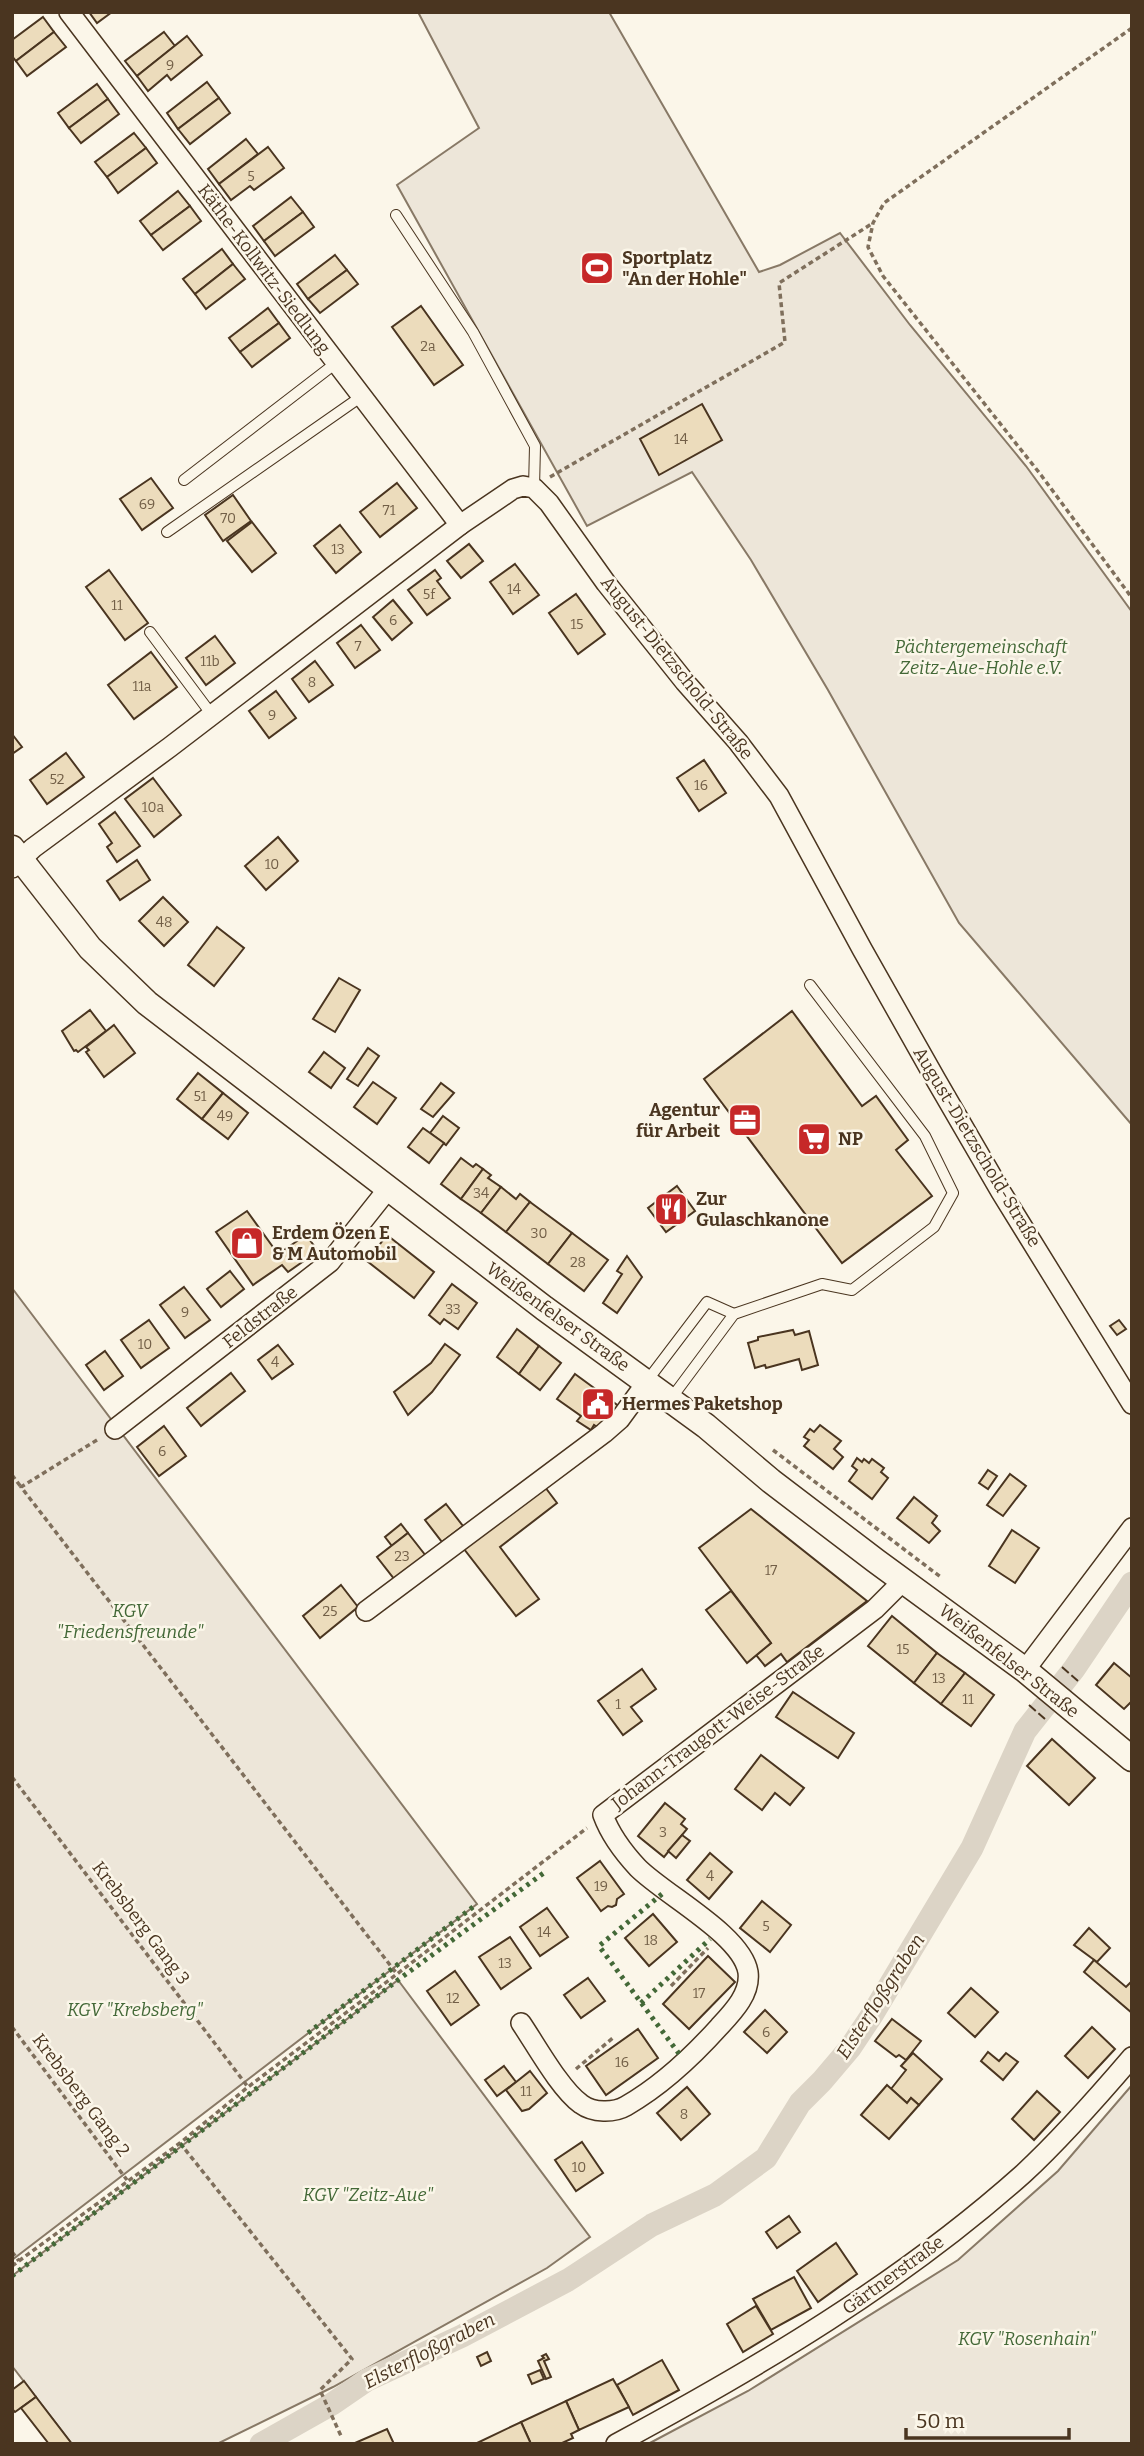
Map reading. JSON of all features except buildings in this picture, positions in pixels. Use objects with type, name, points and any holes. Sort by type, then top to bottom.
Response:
[{"type":"street","name":"Käthe-Kollwitz-Siedlung","points":[[69,12],[460,526]]},
{"type":"street","points":[[15,859],[212,715],[460,526],[513,489],[523,486],[534,488]]},
{"type":"street","name":"August-Dietzschold-Straße","points":[[534,488],[549,503],[606,583],[685,682],[738,742],[779,796],[862,949],[956,1113],[1132,1404]]},
{"type":"street","name":"Weißenfelser Straße","points":[[15,859],[127,986],[184,1033],[533,1300],[670,1400],[903,1581],[1025,1670],[1132,1759]]},
{"type":"street","name":"Feldstraße","points":[[115,1429],[330,1262],[388,1189]]},
{"type":"street","points":[[366,1611],[604,1433],[626,1412],[646,1382]]},
{"type":"street","points":[[1025,1670],[1132,1528]]},
{"type":"street","name":"Johann-Traugott-Weise-Straße","points":[[521,2023],[561,2081],[581,2104],[599,2111],[621,2109],[647,2094],[705,2043],[736,2008],[745,1991],[748,1973],[737,1949],[639,1868],[621,1847],[603,1815],[875,1609],[903,1581]]},
{"type":"street","name":"Gärtnerstraße","points":[[616,2444],[764,2360],[883,2284],[965,2222],[1025,2172],[1077,2120],[1132,2057]]},
{"type":"lane","points":[[396,215],[473,332],[535,446],[534,488]]},
{"type":"lane","points":[[184,480],[337,363]]},
{"type":"lane","points":[[167,532],[362,396]]},
{"type":"lane","points":[[150,632],[212,715]]},
{"type":"lane","points":[[670,1400],[734,1314],[822,1284],[852,1290],[934,1227],[953,1193],[925,1136],[810,985]]},
{"type":"lane","points":[[646,1382],[707,1302],[734,1314]]},
{"type":"path","points":[[1132,27],[892,196],[884,203],[873,223],[868,247],[883,276],[1041,475],[1132,598]]},
{"type":"path","points":[[534,488],[565,467],[785,342],[779,283],[873,223]]},
{"type":"path","points":[[22,1488],[115,1429]]},
{"type":"path","points":[[771,1448],[947,1582]]},
{"type":"path","points":[[12,1475],[397,1975]]},
{"type":"path","name":"Krebsberg Gang 3","points":[[12,1777],[247,2087]]},
{"type":"path","points":[[12,2266],[180,2143],[247,2087],[603,1815]]},
{"type":"path","points":[[671,1986],[722,1934]]},
{"type":"path","name":"Krebsberg Gang 2","points":[[12,2027],[127,2180]]},
{"type":"path","points":[[561,2081],[614,2037]]},
{"type":"path","points":[[180,2143],[352,2359],[320,2390],[341,2436]]},
{"type":"path","points":[[12,2252],[19,2261]]},
{"type":"green space","name":"Pächtergemeinschaft Zeitz-Aue-Hohle e.V.","points":[[418,12],[609,12],[759,272],[780,265],[840,233],[910,325],[1026,466],[1132,612],[1132,1125],[959,923],[828,690],[751,560],[692,472],[587,526],[397,185],[479,128]]},
{"type":"green space","points":[[12,1288],[477,1904],[12,2260]]},
{"type":"green space","name":"KGV \"Zeitz-Aue\"","points":[[398,1980],[590,2237],[547,2268],[333,2387],[217,2444],[72,2444],[12,2366],[12,2276]]},
{"type":"green space","name":"KGV \"Rosenhain\"","points":[[1132,2085],[1132,2444],[648,2444],[748,2391],[958,2260],[1058,2171]]},
{"type":"waterway","name":"Elsterfloßgraben","points":[[261,2444],[332,2404],[367,2380],[462,2336],[568,2280],[652,2225],[715,2195],[766,2158],[800,2103],[850,2048],[872,2015],[972,1848],[1025,1731],[1074,1669],[1132,1583]]},
{"type":"hedge","points":[[12,2276],[398,1980],[545,1872]]},
{"type":"hedge","points":[[662,1894],[599,1946],[680,2055]]},
{"type":"hedge","points":[[308,2033],[477,1904]]},
{"type":"hedge","points":[[641,2003],[710,1939]]},
{"type":"fence","points":[[1062,1667],[1078,1681]]},
{"type":"fence","points":[[1029,1705],[1045,1719]]},
{"type":"place","name":"Sportplatz \"An der Hohle\"","points":[[597,268]]},
{"type":"place","name":"Agentur für Arbeit","points":[[745,1120]]},
{"type":"place","name":"NP","points":[[814,1139]]},
{"type":"place","name":"Zur Gulaschkanone","points":[[671,1209]]},
{"type":"place","name":"Erdem Özen E & M Automobil","points":[[247,1243]]},
{"type":"place","name":"Hermes Paketshop","points":[[598,1404]]},
{"type":"park label","name":"KGV \"Friedensfreunde\"","points":[[130,1621]]},
{"type":"park label","name":"KGV \"Krebsberg\"","points":[[135,2010]]}]
